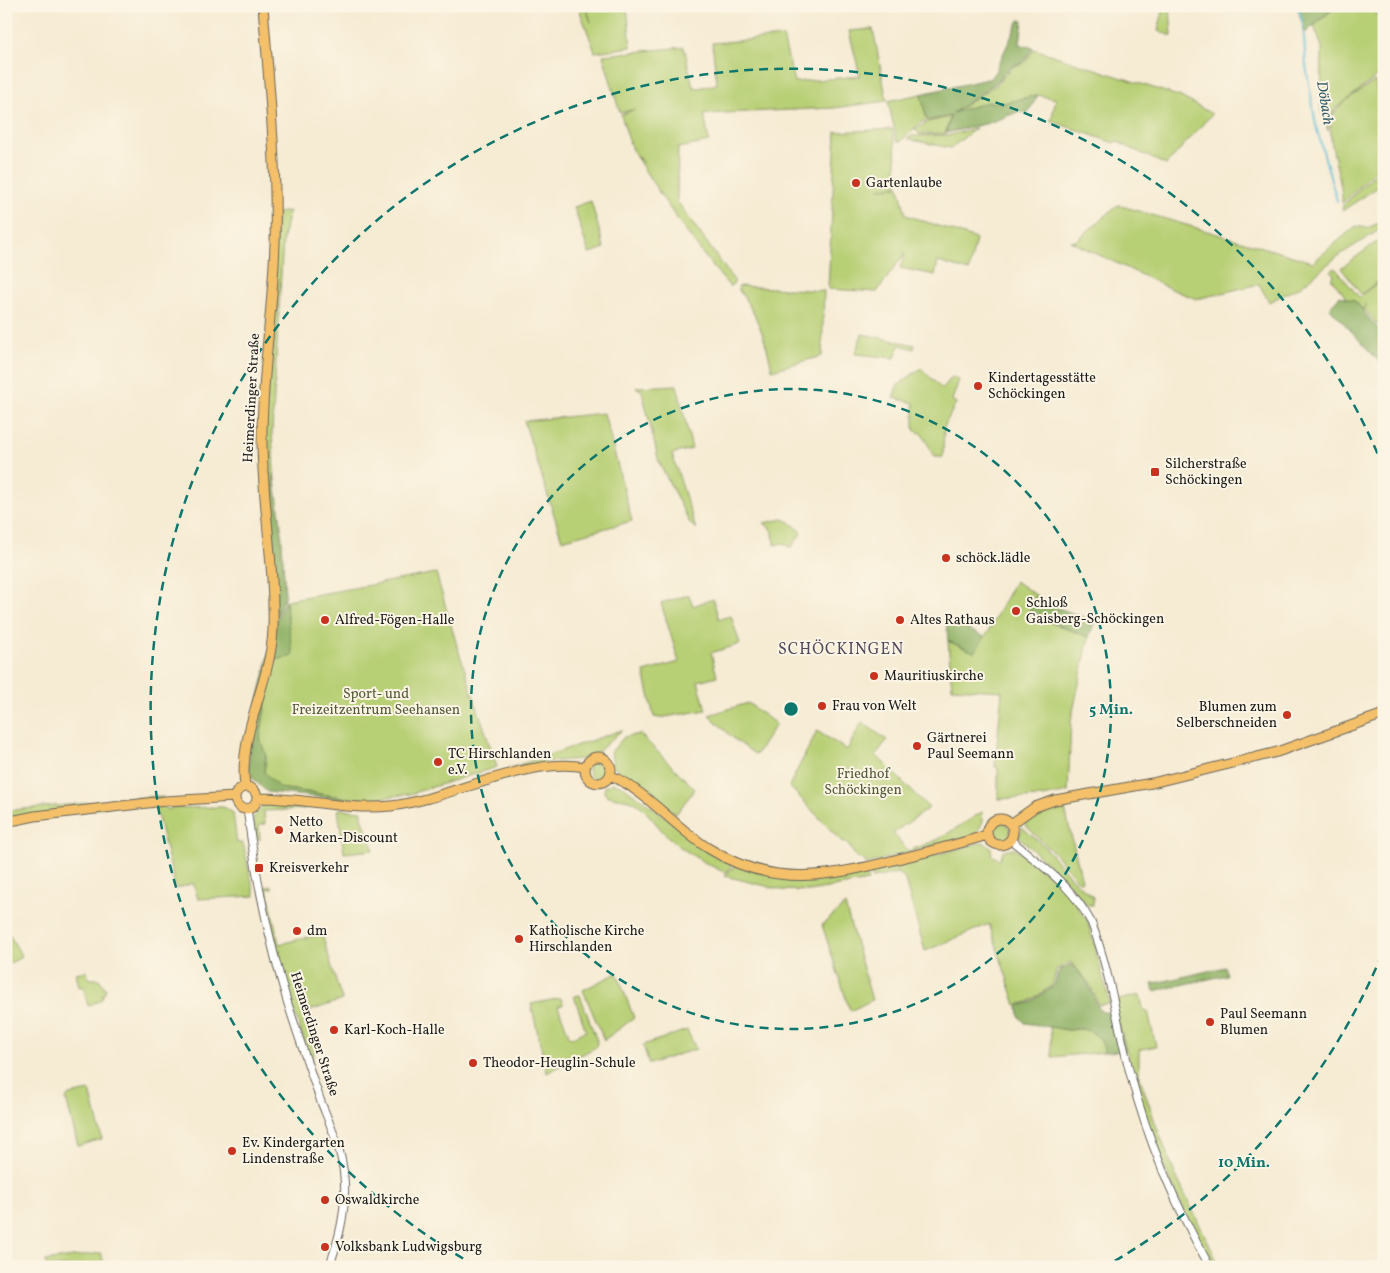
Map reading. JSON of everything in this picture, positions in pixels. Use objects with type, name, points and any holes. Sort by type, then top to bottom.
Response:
[{"type":"main road","name":"Heimerdinger Straße","points":[[245,787],[246,741],[268,663],[273,630],[273,570],[263,472],[262,430],[275,245],[276,187],[263,6]]},
{"type":"main road","points":[[1011,824],[1035,807],[1055,800],[1152,783],[1277,752],[1384,714]]},
{"type":"main road","points":[[592,758],[603,758],[610,765],[610,775],[604,782],[594,783],[586,775],[585,767],[592,758]]},
{"type":"main road","points":[[257,798],[362,807],[391,806],[460,790],[534,769],[560,765],[585,767]]},
{"type":"main road","points":[[610,775],[639,791],[685,833],[710,850],[745,865],[777,874],[801,877],[835,875],[987,836]]},
{"type":"main road","points":[[245,787],[254,790],[257,798],[254,805],[247,808],[238,805],[235,797],[239,790],[245,787]]},
{"type":"main road","points":[[6,822],[35,816],[158,802],[235,797]]},
{"type":"main road","points":[[1003,819],[1011,824],[1014,832],[1011,840],[1005,844],[997,845],[990,841],[987,836],[988,826],[993,820],[1003,819]]},
{"type":"street","name":"Heimerdinger Straße","points":[[247,808],[255,870],[270,939],[308,1066],[341,1154],[344,1180],[343,1198],[338,1239],[330,1267]]},
{"type":"street","points":[[1011,840],[1066,885],[1091,922],[1149,1135],[1174,1198],[1210,1267]]},
{"type":"green space","points":[[578,6],[585,6],[591,22],[586,6],[627,6],[631,47],[595,52]]},
{"type":"green space","points":[[1164,6],[1170,6],[1172,36],[1158,31]]},
{"type":"green space","points":[[1297,6],[1336,6],[1305,33]]},
{"type":"green space","points":[[1336,6],[1375,6],[1377,8],[1384,6],[1384,22],[1377,9],[1374,9],[1384,27],[1384,71],[1335,109],[1330,118],[1328,131],[1321,109],[1322,47],[1314,26]]},
{"type":"green space","points":[[1019,20],[1023,20],[1020,44],[1033,48],[1023,62],[1011,66],[998,81],[953,113],[988,102],[1004,103],[1038,95],[1028,113],[1018,112],[989,123],[946,133],[951,116],[927,121],[921,94],[992,78]]},
{"type":"green space","points":[[873,29],[887,101],[834,108],[704,114],[709,142],[678,148],[677,201],[735,282],[730,287],[680,223],[635,155],[644,164],[632,150],[621,115],[635,109],[620,113],[603,55],[684,47],[693,87],[698,88],[717,84],[712,43],[783,37],[794,82],[860,76],[849,31]]},
{"type":"green space","points":[[1034,49],[1181,97],[1212,114],[1166,165],[1116,141],[1114,143],[1051,121],[1056,99],[1038,95],[1004,103],[988,102],[955,112],[997,84],[1012,67],[1024,63]]},
{"type":"green space","points":[[1375,81],[1384,127],[1384,162],[1342,203],[1342,193],[1330,130],[1331,120],[1343,103]]},
{"type":"green space","points":[[921,94],[927,120],[920,123],[900,142],[897,141],[888,101]]},
{"type":"green space","points":[[950,117],[945,134],[919,134],[915,129],[928,122]]},
{"type":"green space","points":[[976,128],[951,148],[907,139],[911,136],[950,135]]},
{"type":"green space","points":[[892,129],[895,143],[898,186],[879,188],[899,187],[906,215],[976,239],[969,271],[938,262],[935,275],[900,268],[905,253],[877,292],[828,289],[836,132]]},
{"type":"green space","points":[[1384,165],[1384,183],[1342,211],[1343,205]]},
{"type":"green space","points":[[591,201],[604,248],[589,254],[574,207]]},
{"type":"green space","points":[[1118,205],[1313,262],[1356,226],[1367,228],[1384,221],[1384,227],[1338,256],[1301,286],[1269,302],[1259,284],[1197,299],[1173,290],[1070,241],[1076,241]]},
{"type":"green space","points":[[289,211],[283,238],[272,431],[274,472],[271,505],[273,526],[268,504],[263,445],[277,213]]},
{"type":"green space","points":[[1382,238],[1384,242],[1384,277],[1361,294],[1341,268]]},
{"type":"green space","points":[[1335,268],[1359,297],[1384,278],[1384,332],[1364,309],[1367,306],[1364,303],[1366,306],[1362,309],[1355,301],[1347,299],[1331,278],[1334,275],[1331,271]]},
{"type":"green space","points":[[739,286],[824,291],[822,356],[772,370],[760,327],[745,298],[738,289]]},
{"type":"green space","points":[[1340,296],[1355,301],[1384,336],[1384,367],[1329,307]]},
{"type":"green space","points":[[862,334],[915,345],[914,349],[899,345],[895,358],[855,354]]},
{"type":"green space","points":[[921,368],[942,389],[952,377],[959,380],[952,400],[956,403],[944,427],[943,457],[935,457],[922,434],[914,430],[914,403],[893,398],[897,386]]},
{"type":"green space","points":[[677,385],[692,449],[672,454],[696,529],[689,522],[659,462],[642,391],[636,387]]},
{"type":"green space","points":[[604,413],[632,521],[562,540],[524,421]]},
{"type":"green space","points":[[274,472],[281,525],[285,595],[276,616],[273,526]]},
{"type":"green space","points":[[783,519],[802,532],[791,548],[783,543],[774,545],[773,531],[764,523]]},
{"type":"green space","name":"Sport- und Freizeitzentrum Seehansen","points":[[436,573],[458,649],[497,767],[410,794],[363,800],[279,788],[264,772],[266,757],[260,738],[274,660],[293,656],[286,614],[287,600]]},
{"type":"green space","points":[[1015,581],[1036,595],[1029,614],[1089,637],[1071,721],[1068,792],[1043,797],[998,799],[998,768],[995,767],[1002,691],[952,688],[948,641],[974,652],[985,637]]},
{"type":"green space","points":[[689,595],[693,606],[713,599],[719,619],[731,616],[740,644],[711,653],[717,676],[698,681],[706,710],[659,718],[654,717],[644,672],[679,662],[661,603]]},
{"type":"green space","points":[[1036,595],[1055,607],[1095,621],[1089,637],[1029,614]]},
{"type":"green space","points":[[285,600],[293,656],[275,660],[272,665],[260,738],[266,757],[264,772],[279,788],[348,798],[346,800],[267,792],[249,775],[249,741],[277,618]]},
{"type":"green space","points":[[946,619],[985,637],[974,652],[948,641]]},
{"type":"green space","points":[[748,703],[776,724],[756,755],[734,739],[709,715]]},
{"type":"green space","name":"Friedhof Schöckingen","points":[[862,722],[887,740],[876,755],[929,808],[893,833],[908,851],[937,840],[982,812],[983,821],[977,834],[866,864],[865,861],[857,858],[847,843],[842,842],[789,786],[817,731],[847,750]]},
{"type":"green space","points":[[622,730],[599,751],[583,759],[544,762],[507,769]]},
{"type":"green space","points":[[640,734],[695,789],[676,814],[613,766],[611,752],[624,737]]},
{"type":"green space","points":[[598,760],[605,763],[608,770],[605,777],[598,780],[591,777],[588,770],[591,763]]},
{"type":"green space","points":[[613,783],[623,786],[732,865],[727,872],[709,865],[681,848],[635,802],[612,797],[604,793],[605,786]]},
{"type":"green space","points":[[158,796],[164,798],[6,822],[6,811]]},
{"type":"green space","points":[[265,804],[304,805],[304,809],[264,811],[265,824],[259,825],[260,840],[256,837],[253,818]]},
{"type":"green space","points":[[162,805],[169,810],[170,808],[223,807],[233,813],[237,843],[243,843],[255,896],[198,899],[193,883],[176,889],[155,806]]},
{"type":"green space","points":[[1064,805],[1082,881],[1078,881],[1056,855],[1024,824],[1045,811]]},
{"type":"green space","points":[[338,809],[362,811],[362,817],[374,850],[344,853]]},
{"type":"green space","points":[[996,822],[1004,822],[1010,828],[1010,836],[1004,842],[996,842],[990,836],[990,828]]},
{"type":"green space","points":[[1022,827],[1044,846],[1073,880],[1093,897],[1093,905],[1087,905],[1067,882],[1019,837]]},
{"type":"green space","points":[[983,842],[991,847],[992,856],[1000,859],[1003,851],[1015,848],[1064,887],[1088,922],[1110,1003],[1099,1005],[1089,983],[1071,962],[1057,969],[1052,986],[1028,1002],[1016,1005],[989,924],[925,951],[904,877],[897,873],[873,878],[870,873]]},
{"type":"green space","points":[[737,863],[801,877],[866,868],[868,881],[809,891],[782,890],[725,876]]},
{"type":"green space","points":[[272,886],[272,888],[267,889],[279,944],[322,934],[342,1000],[310,1011],[312,1020],[305,1023],[307,1024],[315,1053],[311,1060],[289,997],[262,888]]},
{"type":"green space","points":[[845,905],[872,1000],[850,1011],[822,925]]},
{"type":"green space","points":[[6,928],[22,957],[6,965]]},
{"type":"green space","points":[[1072,964],[1087,982],[1100,1011],[1116,1015],[1125,1051],[1105,1052],[1100,1038],[1089,1031],[1079,1028],[1069,1030],[1025,1023],[1019,1017],[1018,1006],[1029,1003],[1054,986],[1059,970]]},
{"type":"green space","points":[[1225,967],[1227,975],[1154,991],[1152,984]]},
{"type":"green space","points":[[86,971],[89,979],[99,979],[106,989],[101,1000],[88,1006],[83,986],[79,987],[76,973]]},
{"type":"green space","points":[[617,973],[634,1018],[604,1040],[583,990]]},
{"type":"green space","points":[[580,995],[597,1041],[596,1047],[547,1073],[531,1004],[561,998],[563,1005],[558,1006],[570,1038],[586,1031],[574,996]]},
{"type":"green space","points":[[1140,995],[1144,1012],[1148,1011],[1156,1046],[1139,1050],[1139,1075],[1175,1174],[1220,1267],[1210,1267],[1149,1135],[1113,1001]]},
{"type":"green space","points":[[1050,1026],[1065,1030],[1088,1030],[1093,1032],[1100,1039],[1105,1052],[1052,1057]]},
{"type":"green space","points":[[687,1030],[696,1049],[649,1064],[643,1045]]},
{"type":"green space","points":[[90,1091],[102,1139],[78,1146],[66,1099],[69,1095]]},
{"type":"green space","points":[[101,1253],[105,1267],[47,1267],[45,1261]]},
{"type":"waterway","name":"Döbach","points":[[1298,6],[1303,24],[1306,66],[1316,126],[1337,201]]},
{"type":"place","name":"Gartenlaube","points":[[856,183]]},
{"type":"place","name":"Kindertagesstätte Schöckingen","points":[[978,386]]},
{"type":"place","name":"Silcherstraße Schöckingen","points":[[1155,472]]},
{"type":"place","name":"schöck.lädle","points":[[946,558]]},
{"type":"place","name":"Schloß Gaisberg-Schöckingen","points":[[1016,611]]},
{"type":"place","name":"Alfred-Fögen-Halle","points":[[325,620]]},
{"type":"place","name":"Altes Rathaus","points":[[900,620]]},
{"type":"place","name":"Mauritiuskirche","points":[[874,676]]},
{"type":"place","name":"Frau von Welt","points":[[822,706]]},
{"type":"place","name":"Blumen zum Selberschneiden","points":[[1287,715]]},
{"type":"place","name":"Gärtnerei Paul Seemann","points":[[917,746]]},
{"type":"place","name":"TC Hirschlanden e.V.","points":[[438,762]]},
{"type":"place","name":"Netto Marken-Discount","points":[[279,830]]},
{"type":"place","name":"Kreisverkehr","points":[[259,868]]},
{"type":"place","name":"dm","points":[[297,931]]},
{"type":"place","name":"Katholische Kirche Hirschlanden","points":[[519,939]]},
{"type":"place","name":"Paul Seemann Blumen","points":[[1210,1022]]},
{"type":"place","name":"Karl-Koch-Halle","points":[[334,1030]]},
{"type":"place","name":"Theodor-Heuglin-Schule","points":[[473,1063]]},
{"type":"place","name":"Ev. Kindergarten Lindenstraße","points":[[232,1151]]},
{"type":"place","name":"Oswaldkirche","points":[[325,1200]]},
{"type":"place","name":"Volksbank Ludwigsburg","points":[[325,1247]]},
{"type":"district","name":"SCHÖCKINGEN","points":[[841,650]]}]
